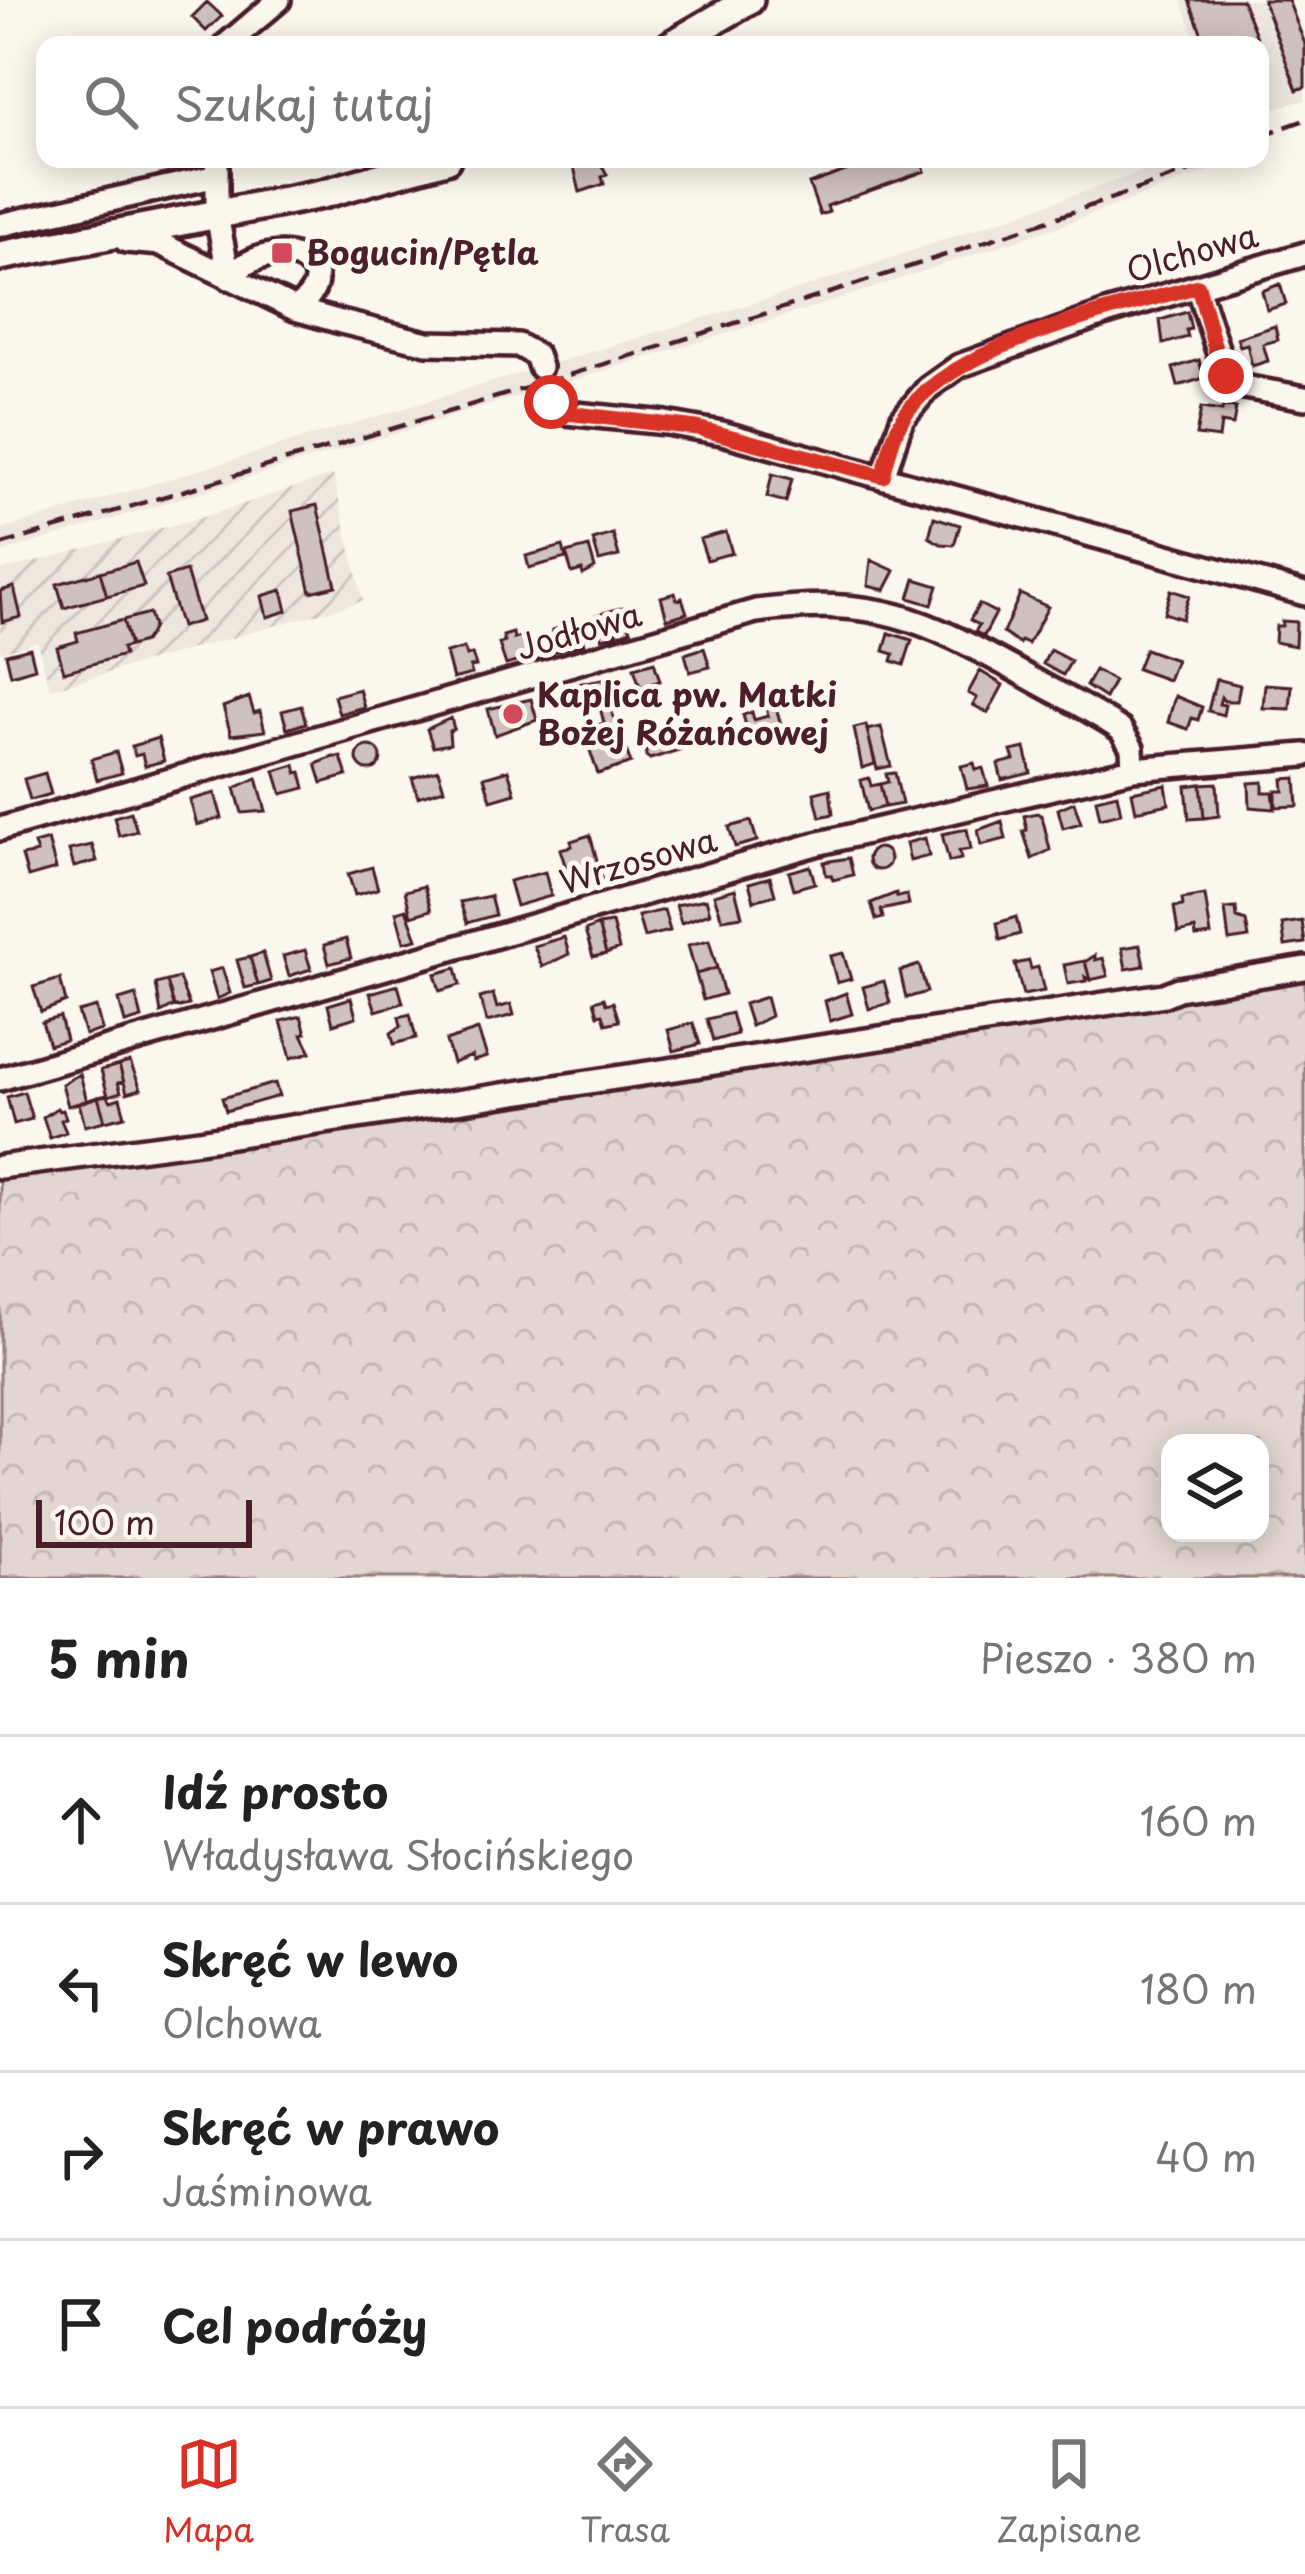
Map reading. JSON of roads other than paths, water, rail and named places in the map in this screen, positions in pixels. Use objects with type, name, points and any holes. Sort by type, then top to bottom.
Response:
[{"type":"main road","points":[[687,36],[749,0]]},
{"type":"main road","points":[[0,245],[217,188],[343,168]]},
{"type":"main road","points":[[0,256],[89,241],[217,188],[322,194],[414,168]]},
{"type":"street","points":[[237,36],[279,0]]},
{"type":"street","points":[[0,225],[217,188],[229,278]]},
{"type":"street","points":[[89,241],[151,241],[295,309],[427,343],[518,345],[536,356],[540,367]]},
{"type":"street","name":"Olchowa","points":[[883,476],[902,419],[928,388],[958,366],[1106,313],[1305,254]]},
{"type":"street","points":[[229,278],[243,263],[264,255],[303,258],[310,263],[315,285],[311,297],[295,309]]},
{"type":"street","points":[[1198,286],[1226,376],[1238,386],[1305,398]]},
{"type":"street","points":[[548,391],[554,406],[566,413],[697,428],[1305,594]]},
{"type":"street","name":"Jodłowa","points":[[0,829],[756,611],[816,604],[880,611],[926,622],[955,637],[1121,730],[1132,748],[1133,769]]},
{"type":"street","name":"Wrzosowa","points":[[0,1079],[816,844],[1133,769],[1305,755]]},
{"type":"street","points":[[0,1167],[1164,995],[1305,968]]},
{"type":"railway","points":[[1269,133],[1305,120]]},
{"type":"railway","points":[[0,545],[767,313],[1197,168]]},
{"type":"place","name":"Bogucin/Pętla","points":[[282,253]]},
{"type":"place","name":"Kaplica pw. Matki Bożej Różańcowej","points":[[513,714]]}]
